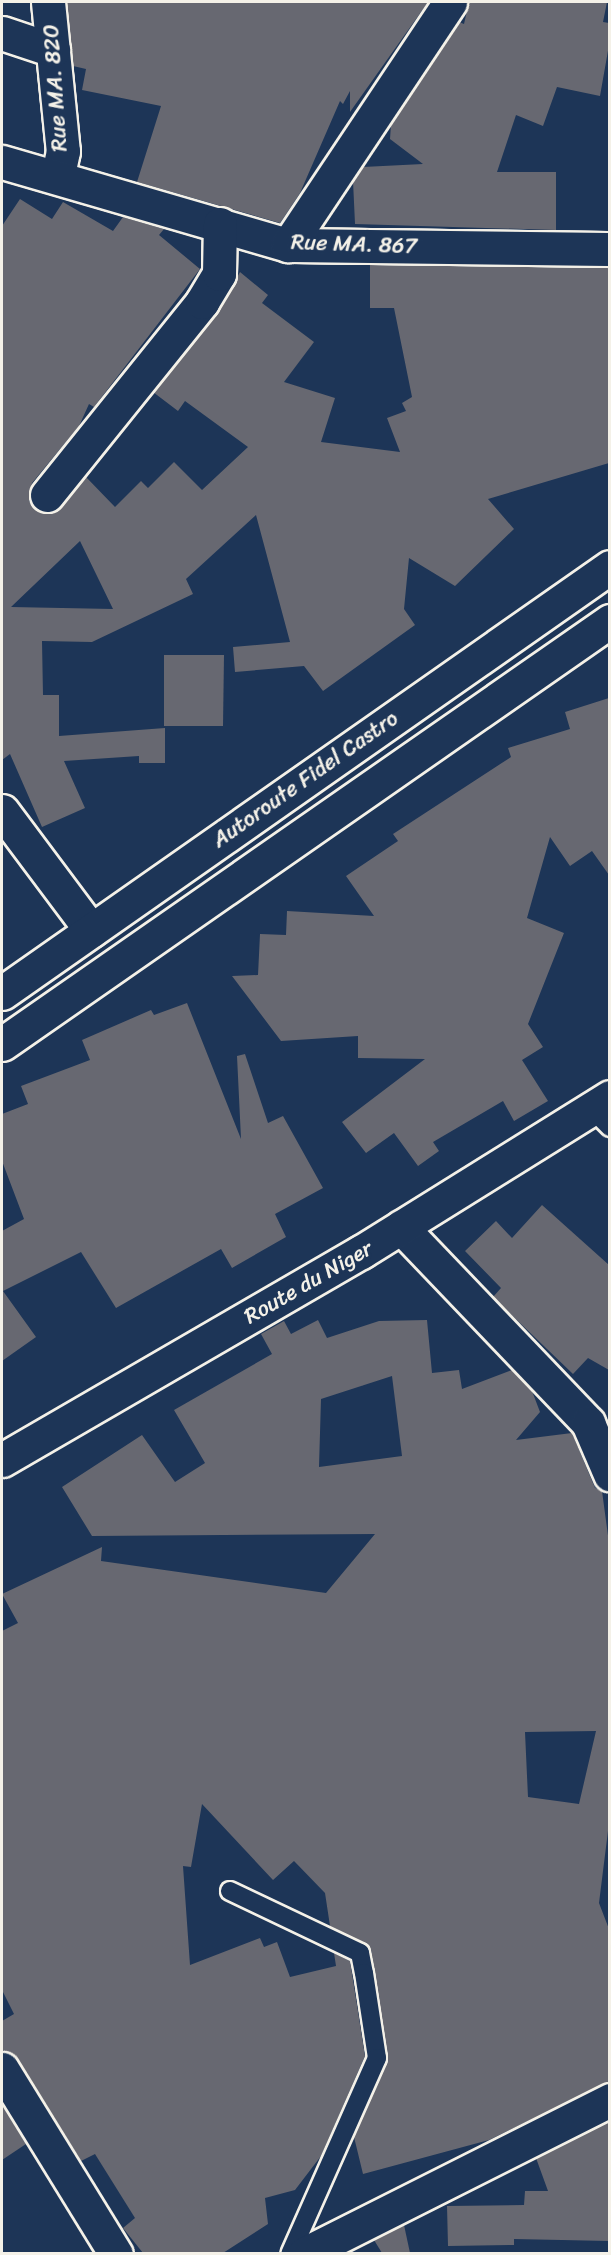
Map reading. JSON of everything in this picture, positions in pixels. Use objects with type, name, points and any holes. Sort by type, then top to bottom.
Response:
[{"type":"main road","name":"Rue MA. 820","points":[[48,2],[63,151],[58,175]]},
{"type":"main road","points":[[288,245],[450,2]]},
{"type":"main road","points":[[2,33],[53,50]]},
{"type":"main road","name":"Rue MA. 867","points":[[2,162],[58,175],[288,245],[609,249]]},
{"type":"main road","points":[[47,495],[202,302],[219,274],[220,224]]},
{"type":"main road","name":"Autoroute Fidel Castro","points":[[2,993],[609,567]]},
{"type":"main road","name":"Autoroute Fidel Castro","points":[[2,1044],[609,621]]},
{"type":"main road","points":[[2,811],[91,930]]},
{"type":"main road","name":"Route du Niger","points":[[2,1460],[603,1111]]},
{"type":"main road","points":[[401,1227],[588,1423],[609,1474]]},
{"type":"main road","points":[[2,2069],[116,2253]]},
{"type":"main road","points":[[304,2253],[609,2100]]},
{"type":"lane","points":[[230,1891],[360,1953],[364,1973],[377,2058],[290,2253]]},
{"type":"building","points":[[67,2],[428,2],[350,112],[350,91],[343,104],[340,101],[300,193],[280,223],[137,182],[161,106],[82,90],[86,69],[73,66]]},
{"type":"building","points":[[469,2],[607,2],[603,22],[609,23],[609,45],[600,96],[557,87],[543,126],[516,115],[497,172],[556,172],[556,230],[355,224],[353,181],[363,167],[423,164],[390,139],[391,124],[459,22],[464,24]]},
{"type":"building","points":[[20,199],[52,219],[63,202],[113,231],[123,217],[164,229],[159,235],[200,269],[94,407],[89,404],[79,426],[32,483],[29,501],[36,510],[54,512],[86,477],[115,507],[141,481],[148,488],[174,462],[202,490],[248,447],[185,401],[178,411],[153,392],[217,314],[240,272],[268,295],[262,303],[314,342],[284,382],[335,398],[321,442],[400,452],[387,418],[406,411],[402,403],[412,397],[394,308],[370,308],[370,265],[609,268],[609,463],[488,499],[514,529],[455,586],[409,558],[404,609],[415,625],[323,691],[304,666],[235,672],[233,647],[290,642],[256,515],[186,579],[193,594],[92,642],[42,641],[43,695],[59,695],[59,736],[165,728],[165,763],[139,763],[139,756],[64,761],[85,808],[42,827],[10,754],[2,760],[2,226]],"holes":[[[80,541],[113,609],[11,607]]]},
{"type":"building","points":[[164,655],[224,655],[223,726],[164,726]]},
{"type":"building","points":[[609,698],[609,875],[592,851],[570,866],[550,837],[527,918],[564,933],[528,1024],[543,1047],[522,1060],[548,1101],[514,1121],[503,1101],[433,1142],[439,1151],[418,1166],[394,1133],[366,1153],[342,1122],[425,1059],[358,1058],[358,1036],[281,1041],[232,976],[258,975],[260,934],[286,935],[287,911],[374,916],[346,876],[398,841],[393,834],[511,757],[508,748],[570,729],[565,712]]},
{"type":"building","points":[[187,1003],[241,1139],[237,1056],[245,1054],[268,1123],[283,1116],[323,1188],[275,1214],[286,1237],[232,1268],[221,1249],[116,1308],[81,1252],[3,1291],[36,1337],[2,1361],[2,1231],[24,1219],[2,1161],[2,1114],[28,1104],[21,1086],[90,1060],[82,1040],[151,1010],[154,1015]]},
{"type":"building","points":[[542,1205],[609,1265],[609,1370],[588,1358],[573,1374],[493,1297],[501,1288],[465,1251],[496,1221],[512,1238]]},
{"type":"building","points":[[318,1320],[327,1338],[379,1321],[427,1320],[432,1373],[459,1370],[462,1389],[512,1370],[532,1391],[540,1412],[516,1440],[572,1433],[595,1488],[602,1491],[609,1543],[609,1823],[599,1903],[609,1929],[609,2082],[489,2140],[363,2174],[354,2137],[388,2057],[371,1950],[330,1926],[325,1893],[294,1861],[273,1880],[202,1804],[191,1867],[183,1866],[190,1965],[260,1938],[264,1947],[277,1942],[290,1977],[336,1966],[334,1953],[350,1961],[365,2056],[321,2156],[295,2190],[265,2198],[268,2224],[223,2253],[143,2253],[123,2228],[135,2218],[95,2154],[81,2161],[18,2059],[2,2050],[2,2021],[14,2014],[2,1990],[2,1631],[18,1623],[2,1594],[102,1547],[101,1561],[326,1593],[375,1534],[92,1536],[62,1487],[142,1435],[175,1482],[205,1463],[174,1410],[272,1354],[261,1334],[284,1321],[291,1334]],"holes":[[[392,1376],[402,1456],[319,1467],[321,1399]],[[596,1731],[579,1804],[528,1797],[525,1732]]]},
{"type":"building","points":[[2,2104],[26,2144],[2,2160]]},
{"type":"building","points":[[609,2121],[609,2241],[514,2239],[514,2245],[448,2246],[447,2206],[524,2205],[525,2191],[548,2191],[536,2158]]},
{"type":"building","points":[[404,2225],[410,2253],[382,2253],[374,2240]]}]
